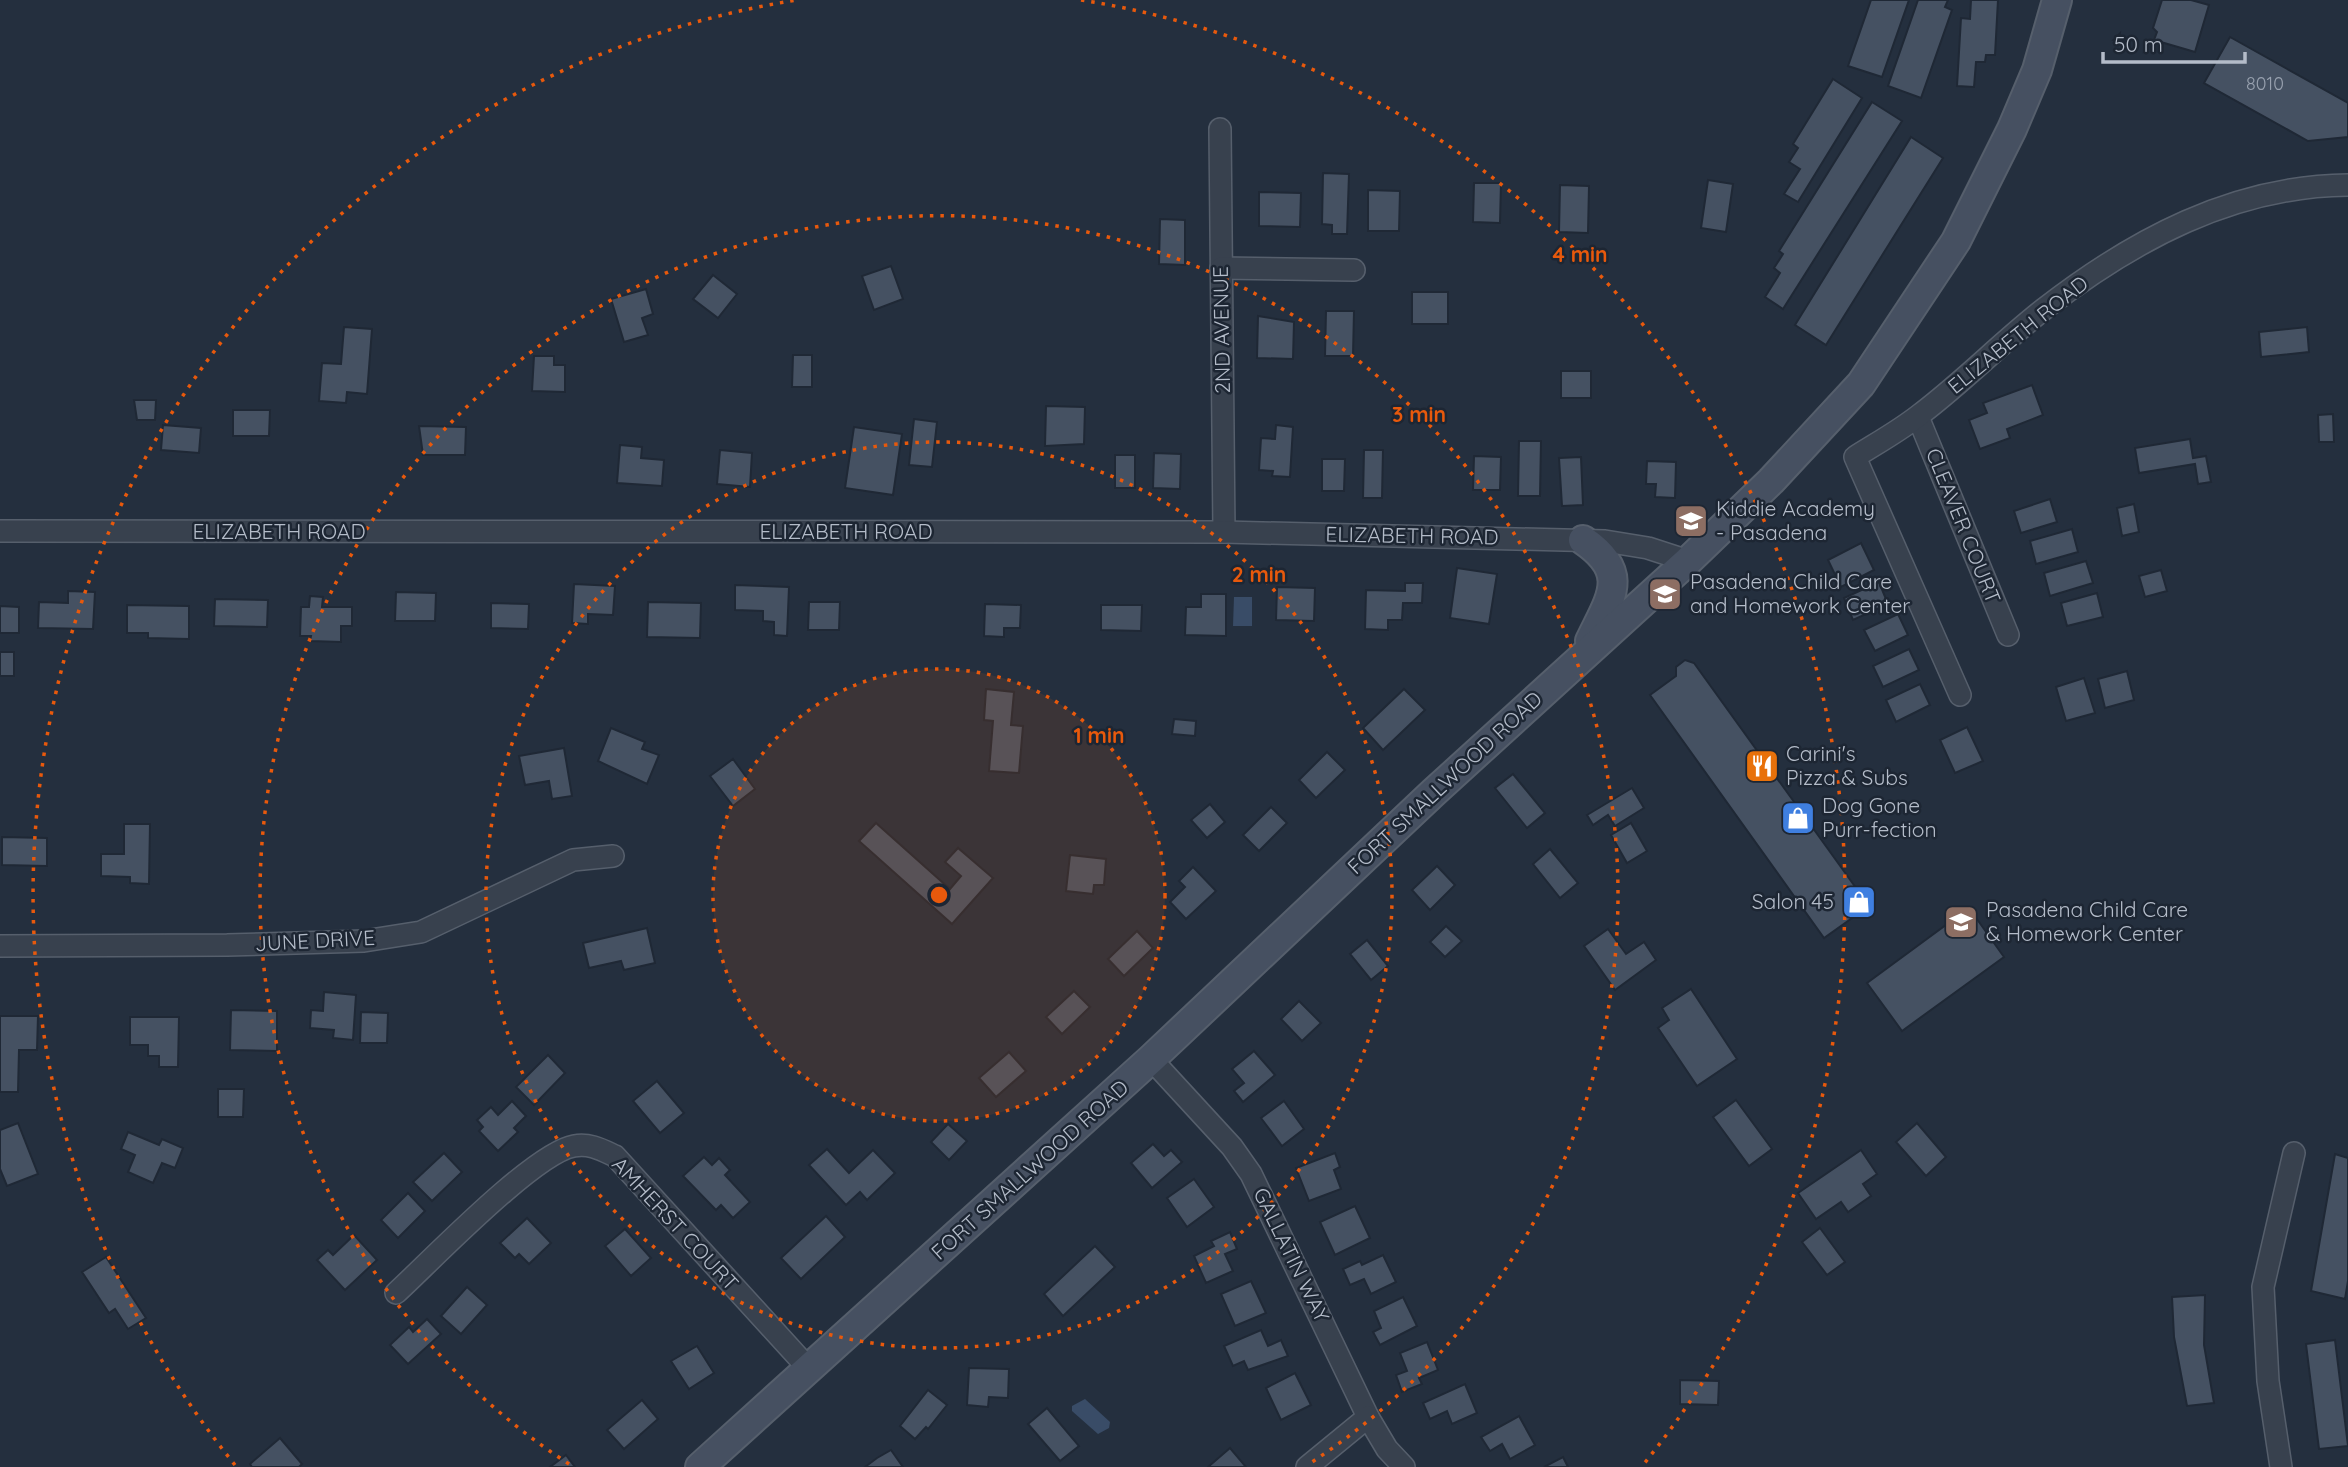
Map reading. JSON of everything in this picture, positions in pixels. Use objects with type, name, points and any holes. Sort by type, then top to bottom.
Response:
[{"type":"main road","name":"FORT SMALLWOOD ROAD","points":[[700,1467],[1151,1059],[1585,652],[1688,561],[1771,481],[1861,384],[1956,241],[2032,82],[2057,0]]},
{"type":"main road","points":[[1583,540],[1605,555],[1614,573],[1611,596],[1585,652]]},
{"type":"street","name":"2ND AVENUE","points":[[1220,129],[1224,531]]},
{"type":"street","name":"ELIZABETH ROAD","points":[[1960,695],[1855,457],[1918,417],[2044,309],[2132,248],[2195,217],[2242,200],[2302,186],[2348,185]]},
{"type":"street","points":[[1221,268],[1353,270]]},
{"type":"street","name":"CLEAVER COURT","points":[[1918,417],[2008,635]]},
{"type":"street","name":"ELIZABETH ROAD","points":[[0,531],[1224,531],[1624,542],[1688,561]]},
{"type":"street","name":"JUNE DRIVE","points":[[0,946],[227,945],[365,940],[421,932],[573,860],[613,856]]},
{"type":"street","name":"GALLATIN WAY","points":[[1151,1059],[1232,1147],[1251,1174],[1368,1417],[1387,1449],[1404,1467]]},
{"type":"street","name":"AMHERST COURT","points":[[396,1293],[531,1169],[560,1150],[577,1145],[593,1146],[615,1156],[809,1369]]},
{"type":"street","points":[[2281,1467],[2268,1381],[2263,1287],[2294,1153]]},
{"type":"street","points":[[1307,1467],[1368,1417]]},
{"type":"water","points":[[1234,597],[1252,597],[1252,626],[1233,626]]},
{"type":"water","points":[[1085,1399],[1110,1422],[1109,1428],[1098,1434],[1072,1411],[1072,1406]]},
{"type":"building","points":[[1871,0],[1909,0],[1882,77],[1848,66]]},
{"type":"building","points":[[1918,0],[1948,0],[1945,7],[1952,10],[1921,98],[1888,86]]},
{"type":"building","points":[[1971,0],[1998,0],[1995,55],[1986,55],[1985,62],[1976,62],[1974,87],[1957,86],[1961,18],[1970,19]]},
{"type":"building","points":[[2162,0],[2191,0],[2209,5],[2195,52],[2154,40],[2157,32],[2153,28]]},
{"type":"building","points":[[2230,37],[2348,103],[2348,137],[2308,141],[2204,83]]},
{"type":"building","points":[[1833,79],[1862,98],[1798,202],[1784,194],[1800,169],[1789,162],[1798,148],[1793,144]]},
{"type":"building","points":[[1872,102],[1902,121],[1783,309],[1765,297],[1780,273],[1774,268],[1783,254],[1779,251]]},
{"type":"building","points":[[1911,137],[1943,158],[1826,345],[1795,325]]},
{"type":"building","points":[[1323,173],[1349,174],[1347,234],[1332,234],[1332,225],[1322,224]]},
{"type":"building","points":[[1708,180],[1733,184],[1726,232],[1701,228]]},
{"type":"building","points":[[1474,183],[1501,183],[1500,223],[1473,222]]},
{"type":"building","points":[[1560,185],[1589,186],[1588,233],[1559,232]]},
{"type":"building","points":[[1368,190],[1400,191],[1399,231],[1368,231]]},
{"type":"building","points":[[1259,192],[1301,193],[1300,227],[1259,226]]},
{"type":"building","points":[[1160,219],[1185,220],[1185,265],[1159,264]]},
{"type":"building","points":[[891,266],[903,299],[874,310],[862,276]]},
{"type":"building","points":[[713,275],[737,294],[718,318],[693,299]]},
{"type":"building","points":[[646,289],[653,314],[642,318],[648,335],[624,342],[611,299]]},
{"type":"building","points":[[1412,292],[1448,292],[1448,324],[1412,324]]},
{"type":"building","points":[[1326,311],[1354,311],[1353,356],[1325,356]]},
{"type":"building","points":[[1258,316],[1294,322],[1293,359],[1257,358]]},
{"type":"building","points":[[344,327],[372,329],[367,394],[347,392],[346,403],[319,401],[322,363],[341,364]]},
{"type":"building","points":[[2307,327],[2309,352],[2261,357],[2259,332]]},
{"type":"building","points":[[793,355],[812,355],[812,387],[792,387]]},
{"type":"building","points":[[534,356],[554,356],[554,365],[565,365],[565,392],[532,391]]},
{"type":"building","points":[[1561,371],[1591,371],[1591,398],[1561,398]]},
{"type":"building","points":[[2032,385],[2043,415],[2007,429],[2010,438],[1980,449],[1969,420],[1987,413],[1983,403]]},
{"type":"building","points":[[134,400],[156,400],[155,420],[137,420]]},
{"type":"building","points":[[1046,406],[1085,407],[1084,444],[1045,446]]},
{"type":"building","points":[[233,410],[270,410],[269,436],[233,436]]},
{"type":"building","points":[[2333,414],[2334,442],[2319,442],[2318,415]]},
{"type":"building","points":[[914,419],[937,422],[932,467],[909,465]]},
{"type":"building","points":[[163,425],[201,428],[199,453],[161,450]]},
{"type":"building","points":[[1276,425],[1293,427],[1290,477],[1272,476],[1273,471],[1259,470],[1261,438],[1275,439]]},
{"type":"building","points":[[419,426],[466,427],[465,455],[423,455]]},
{"type":"building","points":[[854,427],[902,434],[893,495],[845,488]]},
{"type":"building","points":[[2190,439],[2193,458],[2206,456],[2211,482],[2198,484],[2195,464],[2139,473],[2135,448]]},
{"type":"building","points":[[1519,441],[1541,441],[1540,496],[1518,496]]},
{"type":"building","points":[[620,445],[642,447],[641,458],[664,460],[662,486],[617,483]]},
{"type":"building","points":[[720,450],[752,453],[750,487],[717,484]]},
{"type":"building","points":[[1364,450],[1383,450],[1382,498],[1363,498]]},
{"type":"building","points":[[1154,453],[1181,454],[1180,489],[1153,488]]},
{"type":"building","points":[[1115,455],[1135,455],[1135,488],[1115,488]]},
{"type":"building","points":[[1474,456],[1501,457],[1500,490],[1473,490]]},
{"type":"building","points":[[1581,457],[1583,505],[1562,506],[1559,458]]},
{"type":"building","points":[[1322,459],[1345,459],[1344,491],[1322,491]]},
{"type":"building","points":[[1647,461],[1676,462],[1675,498],[1655,497],[1656,484],[1646,484]]},
{"type":"building","points":[[2050,499],[2057,522],[2021,533],[2014,511]]},
{"type":"building","points":[[2134,504],[2139,532],[2122,536],[2117,508]]},
{"type":"building","points":[[2072,529],[2078,552],[2036,564],[2030,541]]},
{"type":"building","points":[[1861,543],[1874,570],[1841,587],[1828,560]]},
{"type":"building","points":[[2086,561],[2093,583],[2050,596],[2044,573]]},
{"type":"building","points":[[1457,568],[1497,574],[1489,624],[1450,618]]},
{"type":"building","points":[[2161,570],[2167,591],[2145,597],[2139,576]]},
{"type":"building","points":[[1879,582],[1888,604],[1853,620],[1844,598]]},
{"type":"building","points":[[1405,583],[1423,583],[1422,603],[1403,603],[1402,620],[1388,620],[1388,630],[1365,629],[1366,590],[1405,591]]},
{"type":"building","points":[[574,584],[615,586],[613,615],[588,614],[588,624],[572,623]]},
{"type":"building","points":[[735,585],[789,587],[787,636],[774,635],[774,622],[763,621],[763,611],[735,610]]},
{"type":"building","points":[[1277,587],[1315,588],[1314,621],[1276,620]]},
{"type":"building","points":[[68,591],[95,592],[93,629],[38,628],[39,602],[68,603]]},
{"type":"building","points":[[396,592],[436,593],[435,621],[395,621]]},
{"type":"building","points":[[2097,593],[2103,617],[2067,626],[2061,603]]},
{"type":"building","points":[[1201,594],[1226,594],[1226,636],[1185,635],[1186,607],[1201,607]]},
{"type":"building","points":[[310,596],[323,597],[322,607],[352,607],[352,626],[341,626],[341,642],[310,641],[311,636],[300,636],[301,607],[309,607]]},
{"type":"building","points":[[215,599],[268,600],[267,627],[214,626]]},
{"type":"building","points":[[648,602],[701,603],[700,638],[647,637]]},
{"type":"building","points":[[809,602],[840,602],[839,630],[808,630]]},
{"type":"building","points":[[491,603],[529,604],[528,629],[491,628]]},
{"type":"building","points":[[985,604],[1021,605],[1020,628],[1004,628],[1004,637],[984,636]]},
{"type":"building","points":[[127,605],[189,606],[189,639],[148,638],[148,633],[127,633]]},
{"type":"building","points":[[1101,605],[1142,605],[1141,631],[1101,630]]},
{"type":"building","points":[[0,606],[19,607],[19,633],[0,633]]},
{"type":"building","points":[[1898,614],[1908,635],[1875,651],[1864,630]]},
{"type":"building","points":[[1909,649],[1919,670],[1883,687],[1873,666]]},
{"type":"building","points":[[0,652],[14,652],[14,676],[0,676]]},
{"type":"building","points":[[1685,660],[1694,663],[1869,906],[1824,938],[1650,695],[1676,676],[1676,667]]},
{"type":"building","points":[[2127,671],[2134,700],[2105,708],[2098,679]]},
{"type":"building","points":[[2084,678],[2095,713],[2066,721],[2056,687]]},
{"type":"building","points":[[1920,684],[1930,705],[1896,722],[1886,700]]},
{"type":"building","points":[[986,689],[1014,692],[1011,725],[1023,726],[1019,773],[989,771],[993,721],[984,720]]},
{"type":"building","points":[[1404,689],[1425,710],[1383,750],[1363,728]]},
{"type":"building","points":[[1174,719],[1196,721],[1195,736],[1172,734]]},
{"type":"building","points":[[1967,727],[1983,761],[1955,773],[1940,740]]},
{"type":"building","points":[[611,728],[645,742],[642,749],[659,755],[647,784],[598,761]]},
{"type":"building","points":[[564,748],[572,796],[552,799],[549,781],[525,785],[519,756]]},
{"type":"building","points":[[1327,752],[1345,770],[1316,798],[1299,780]]},
{"type":"building","points":[[733,759],[755,789],[733,806],[710,776]]},
{"type":"building","points":[[1513,774],[1545,813],[1527,828],[1495,788]]},
{"type":"building","points":[[1632,788],[1644,808],[1615,826],[1608,815],[1593,825],[1587,815]]},
{"type":"building","points":[[1210,804],[1225,822],[1207,838],[1191,820]]},
{"type":"building","points":[[1271,807],[1287,823],[1259,851],[1243,835]]},
{"type":"building","points":[[876,823],[950,889],[961,876],[945,862],[958,848],[993,878],[952,924],[859,841]]},
{"type":"building","points":[[1631,823],[1647,851],[1627,863],[1611,835]]},
{"type":"building","points":[[124,824],[150,824],[149,884],[130,883],[130,877],[101,876],[101,854],[124,854]]},
{"type":"building","points":[[2,837],[47,838],[47,866],[2,865]]},
{"type":"building","points":[[1550,849],[1578,883],[1560,898],[1533,864]]},
{"type":"building","points":[[1070,855],[1106,859],[1104,885],[1094,885],[1093,894],[1066,891]]},
{"type":"building","points":[[1437,866],[1455,885],[1430,910],[1412,890]]},
{"type":"building","points":[[1193,867],[1216,891],[1186,919],[1170,902],[1185,887],[1179,881]]},
{"type":"building","points":[[1969,908],[2004,957],[1902,1031],[1867,983]]},
{"type":"building","points":[[1446,926],[1462,941],[1445,957],[1430,942]]},
{"type":"building","points":[[647,928],[655,963],[624,970],[621,961],[589,968],[583,943]]},
{"type":"building","points":[[1608,929],[1626,954],[1644,942],[1656,960],[1615,990],[1584,946]]},
{"type":"building","points":[[1137,931],[1153,948],[1124,976],[1108,959]]},
{"type":"building","points":[[1367,940],[1388,966],[1371,980],[1350,954]]},
{"type":"building","points":[[1691,989],[1737,1059],[1697,1086],[1658,1028],[1669,1020],[1662,1008]]},
{"type":"building","points":[[1074,991],[1090,1007],[1062,1034],[1046,1017]]},
{"type":"building","points":[[324,992],[356,995],[353,1040],[333,1038],[334,1030],[310,1028],[311,1010],[323,1011]]},
{"type":"building","points":[[1299,1001],[1321,1023],[1302,1041],[1281,1019]]},
{"type":"building","points":[[231,1010],[277,1011],[277,1051],[230,1050]]},
{"type":"building","points":[[361,1012],[388,1013],[387,1043],[360,1043]]},
{"type":"building","points":[[0,1016],[38,1016],[37,1050],[19,1050],[18,1092],[0,1092]]},
{"type":"building","points":[[130,1017],[179,1017],[178,1067],[159,1067],[159,1056],[148,1056],[148,1045],[130,1045]]},
{"type":"building","points":[[1254,1051],[1275,1075],[1243,1102],[1234,1091],[1244,1083],[1232,1069]]},
{"type":"building","points":[[1009,1052],[1026,1071],[996,1097],[979,1078]]},
{"type":"building","points":[[548,1055],[565,1073],[534,1105],[516,1087]]},
{"type":"building","points":[[657,1081],[684,1113],[660,1133],[633,1101]]},
{"type":"building","points":[[218,1089],[244,1089],[243,1117],[218,1117]]},
{"type":"building","points":[[1736,1100],[1772,1149],[1749,1166],[1713,1117]]},
{"type":"building","points":[[512,1101],[526,1116],[514,1128],[518,1132],[498,1151],[479,1131],[483,1127],[477,1120],[491,1107],[498,1115]]},
{"type":"building","points":[[1284,1101],[1304,1129],[1282,1146],[1261,1118]]},
{"type":"building","points":[[18,1123],[38,1174],[7,1186],[0,1169],[0,1130]]},
{"type":"building","points":[[1917,1123],[1946,1157],[1926,1176],[1896,1142]]},
{"type":"building","points":[[948,1124],[967,1141],[949,1160],[931,1142]]},
{"type":"building","points":[[128,1132],[159,1145],[162,1139],[183,1148],[175,1168],[162,1163],[153,1183],[128,1172],[135,1155],[121,1149]]},
{"type":"building","points":[[1153,1144],[1164,1156],[1171,1150],[1182,1162],[1152,1188],[1131,1163]]},
{"type":"building","points":[[827,1149],[849,1173],[873,1150],[895,1173],[867,1200],[860,1192],[846,1205],[809,1165]]},
{"type":"building","points":[[1861,1150],[1877,1174],[1863,1184],[1871,1196],[1848,1212],[1841,1202],[1816,1219],[1798,1193]]},
{"type":"building","points":[[444,1153],[462,1172],[432,1201],[413,1182]]},
{"type":"building","points":[[1335,1153],[1340,1167],[1334,1170],[1341,1189],[1309,1201],[1296,1168]]},
{"type":"building","points":[[2335,1154],[2348,1158],[2348,1281],[2345,1299],[2311,1291]]},
{"type":"building","points":[[704,1157],[712,1165],[719,1158],[730,1170],[725,1175],[750,1202],[733,1218],[721,1205],[716,1210],[683,1176]]},
{"type":"building","points":[[1194,1179],[1214,1207],[1187,1227],[1167,1198]]},
{"type":"building","points":[[408,1193],[425,1211],[398,1238],[381,1220]]},
{"type":"building","points":[[1355,1206],[1370,1238],[1335,1255],[1320,1222]]},
{"type":"building","points":[[826,1216],[845,1237],[801,1279],[781,1258]]},
{"type":"building","points":[[527,1218],[551,1243],[529,1264],[519,1254],[515,1258],[500,1243]]},
{"type":"building","points":[[1820,1228],[1845,1262],[1827,1275],[1802,1242]]},
{"type":"building","points":[[625,1229],[651,1258],[631,1276],[605,1246]]},
{"type":"building","points":[[1230,1232],[1237,1249],[1225,1254],[1233,1271],[1206,1283],[1194,1256],[1214,1246],[1211,1241]]},
{"type":"building","points":[[354,1235],[377,1260],[345,1290],[317,1260],[328,1250],[333,1255]]},
{"type":"building","points":[[1095,1246],[1115,1267],[1063,1316],[1044,1294]]},
{"type":"building","points":[[1383,1255],[1396,1282],[1371,1294],[1364,1279],[1350,1285],[1343,1269],[1360,1261],[1362,1265]]},
{"type":"building","points":[[106,1257],[146,1318],[128,1329],[115,1309],[109,1313],[82,1272]]},
{"type":"building","points":[[1251,1281],[1266,1313],[1235,1326],[1221,1294]]},
{"type":"building","points":[[467,1287],[487,1305],[461,1334],[441,1316]]},
{"type":"building","points":[[2205,1295],[2204,1345],[2214,1403],[2187,1406],[2174,1337],[2172,1297]]},
{"type":"building","points":[[1403,1297],[1417,1326],[1380,1345],[1373,1332],[1381,1328],[1374,1311]]},
{"type":"building","points":[[427,1319],[441,1334],[408,1364],[390,1345],[409,1327],[413,1332]]},
{"type":"building","points":[[1261,1330],[1268,1346],[1281,1340],[1288,1356],[1248,1370],[1244,1361],[1233,1366],[1224,1346]]},
{"type":"building","points":[[2335,1340],[2348,1446],[2319,1449],[2306,1344]]},
{"type":"building","points":[[1427,1342],[1438,1370],[1419,1378],[1422,1384],[1402,1392],[1396,1375],[1407,1371],[1400,1353]]},
{"type":"building","points":[[697,1346],[714,1373],[689,1389],[671,1361]]},
{"type":"building","points":[[969,1368],[1009,1369],[1008,1398],[989,1397],[988,1407],[967,1405]]},
{"type":"building","points":[[1295,1373],[1311,1405],[1281,1420],[1266,1388]]},
{"type":"building","points":[[1680,1380],[1719,1381],[1718,1405],[1680,1404]]},
{"type":"building","points":[[1465,1384],[1477,1413],[1452,1424],[1447,1411],[1430,1419],[1423,1403]]},
{"type":"building","points":[[928,1390],[947,1405],[928,1429],[926,1427],[915,1439],[900,1426]]},
{"type":"building","points":[[642,1400],[658,1419],[624,1449],[607,1430]]},
{"type":"building","points":[[1047,1408],[1079,1446],[1060,1461],[1028,1424]]},
{"type":"building","points":[[1519,1416],[1535,1445],[1510,1459],[1502,1444],[1490,1451],[1481,1437]]},
{"type":"building","points":[[280,1438],[302,1464],[299,1467],[252,1467],[250,1464]]},
{"type":"building","points":[[1230,1448],[1246,1467],[1208,1467]]},
{"type":"building","points":[[891,1450],[903,1467],[865,1467],[877,1458]]},
{"type":"building","points":[[566,1455],[575,1467],[550,1467]]},
{"type":"building","points":[[1563,1457],[1568,1467],[1544,1467]]},
{"type":"place","name":"Kiddie Academy - Pasadena","points":[[1691,521]]},
{"type":"place","name":"Pasadena Child Care and Homework Center","points":[[1665,594]]},
{"type":"place","name":"Carini's Pizza & Subs","points":[[1762,766]]},
{"type":"place","name":"Dog Gone Purr-fection","points":[[1798,818]]},
{"type":"place","name":"Salon 45","points":[[1859,902]]},
{"type":"place","name":"Pasadena Child Care & Homework Center","points":[[1961,922]]}]
